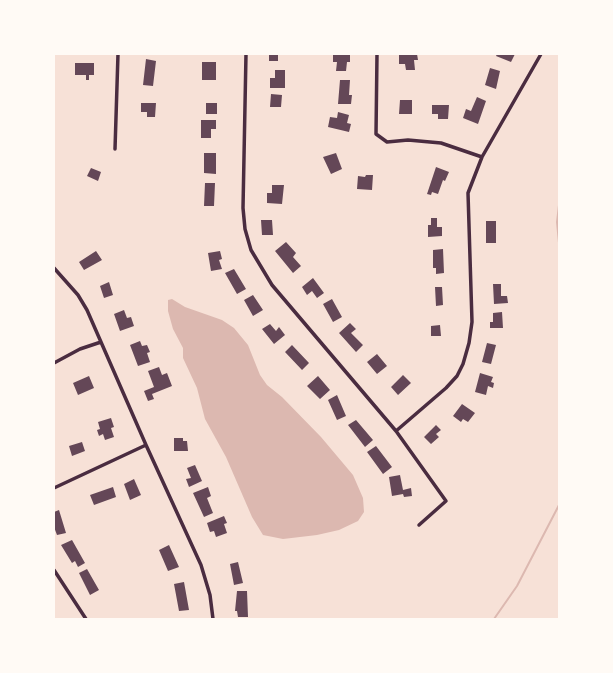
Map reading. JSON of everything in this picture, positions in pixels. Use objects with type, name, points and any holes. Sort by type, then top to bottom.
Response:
[{"type":"street","points":[[115,149],[118,54]]},
{"type":"street","points":[[246,54],[243,208],[244,229],[250,250],[272,285],[396,431],[446,501],[418,525]]},
{"type":"street","points":[[377,54],[376,134],[387,142],[408,140],[441,143],[482,157]]},
{"type":"street","points":[[396,431],[446,388],[457,376],[466,354],[472,322],[468,193],[482,157],[541,54]]},
{"type":"street","points":[[54,268],[78,294],[87,310],[146,445],[201,565],[209,590],[213,619]]},
{"type":"street","points":[[54,363],[80,349],[101,342]]},
{"type":"street","points":[[54,488],[146,445]]},
{"type":"street","points":[[54,570],[86,619]]},
{"type":"shaded area","points":[[172,299],[185,307],[222,320],[234,328],[248,345],[260,375],[267,385],[282,397],[321,437],[353,475],[363,498],[364,512],[358,521],[339,530],[317,535],[283,539],[263,535],[252,517],[226,457],[205,419],[197,388],[183,358],[183,348],[173,329],[168,311],[168,300]]},
{"type":"building","points":[[269,54],[278,54],[278,61],[269,61]]},
{"type":"building","points":[[333,54],[350,54],[350,62],[347,62],[346,71],[336,71],[337,62],[333,62]]},
{"type":"building","points":[[399,54],[417,54],[418,60],[414,60],[415,70],[406,70],[405,64],[399,64]]},
{"type":"building","points":[[497,54],[515,54],[511,62],[496,56]]},
{"type":"building","points":[[146,59],[156,61],[153,86],[143,85]]},
{"type":"building","points":[[202,62],[216,62],[216,80],[202,80]]},
{"type":"building","points":[[75,63],[94,63],[94,75],[89,75],[89,80],[86,80],[86,75],[75,75]]},
{"type":"building","points":[[490,68],[500,71],[496,89],[485,85]]},
{"type":"building","points":[[275,70],[285,70],[285,88],[270,88],[270,78],[275,78]]},
{"type":"building","points":[[340,80],[350,80],[349,95],[352,95],[351,104],[338,104]]},
{"type":"building","points":[[271,94],[282,95],[281,107],[270,107]]},
{"type":"building","points":[[477,97],[486,101],[478,124],[463,118],[466,109],[471,111]]},
{"type":"building","points":[[400,100],[412,100],[412,114],[399,114]]},
{"type":"building","points":[[141,103],[156,103],[155,117],[147,117],[147,112],[141,112]]},
{"type":"building","points":[[206,103],[217,103],[217,114],[206,114]]},
{"type":"building","points":[[432,105],[449,105],[448,119],[438,119],[438,114],[432,114]]},
{"type":"building","points":[[338,112],[349,115],[347,123],[351,124],[349,132],[328,127],[330,117],[337,118]]},
{"type":"building","points":[[201,120],[216,120],[216,129],[211,129],[211,138],[201,138]]},
{"type":"building","points":[[204,153],[216,153],[216,174],[204,173]]},
{"type":"building","points":[[336,153],[342,169],[331,174],[323,157]]},
{"type":"building","points":[[436,167],[449,172],[445,181],[443,180],[438,194],[432,192],[431,195],[427,194]]},
{"type":"building","points":[[91,168],[101,172],[98,181],[87,176]]},
{"type":"building","points":[[366,175],[373,175],[372,190],[357,189],[358,176],[365,177]]},
{"type":"building","points":[[205,183],[215,183],[214,206],[204,206]]},
{"type":"building","points":[[272,185],[284,185],[282,204],[267,203],[267,193],[272,193]]},
{"type":"building","points":[[431,218],[437,218],[437,227],[442,227],[442,236],[428,237],[428,225],[431,225]]},
{"type":"building","points":[[261,220],[272,220],[273,235],[262,235]]},
{"type":"building","points":[[486,221],[496,221],[496,243],[486,243]]},
{"type":"building","points":[[286,242],[296,253],[293,257],[301,266],[293,273],[275,251]]},
{"type":"building","points":[[443,249],[444,273],[436,274],[436,268],[433,268],[433,250]]},
{"type":"building","points":[[96,251],[102,260],[84,270],[79,262]]},
{"type":"building","points":[[220,251],[222,259],[219,260],[222,269],[211,271],[208,253]]},
{"type":"building","points":[[234,269],[246,289],[237,294],[225,273]]},
{"type":"building","points":[[313,278],[324,293],[317,298],[312,291],[307,295],[302,287]]},
{"type":"building","points":[[109,282],[113,295],[104,298],[100,286]]},
{"type":"building","points":[[493,284],[501,284],[501,296],[507,296],[508,303],[494,304]]},
{"type":"building","points":[[435,287],[442,287],[443,305],[436,306]]},
{"type":"building","points":[[253,295],[263,310],[253,316],[244,300]]},
{"type":"building","points":[[332,299],[342,317],[333,322],[323,304]]},
{"type":"building","points":[[124,310],[127,318],[131,317],[134,326],[120,331],[114,314]]},
{"type":"building","points":[[502,312],[503,328],[490,328],[490,322],[493,322],[493,313]]},
{"type":"building","points":[[350,323],[356,329],[351,333],[363,345],[356,352],[339,333]]},
{"type":"building","points":[[270,324],[276,331],[279,327],[285,335],[274,344],[262,329]]},
{"type":"building","points":[[440,325],[441,336],[431,336],[431,326]]},
{"type":"building","points":[[140,341],[142,346],[147,345],[150,352],[147,353],[150,362],[138,366],[130,345]]},
{"type":"building","points":[[487,343],[496,345],[491,364],[482,362]]},
{"type":"building","points":[[292,345],[309,363],[302,370],[285,352]]},
{"type":"building","points":[[377,354],[387,366],[377,374],[367,362]]},
{"type":"building","points":[[159,367],[162,375],[167,373],[172,386],[152,394],[154,399],[148,401],[144,391],[154,387],[148,371]]},
{"type":"building","points":[[480,373],[493,377],[491,382],[494,383],[493,388],[488,386],[486,395],[475,392]]},
{"type":"building","points":[[403,375],[411,383],[398,395],[391,387]]},
{"type":"building","points":[[89,376],[94,388],[78,395],[73,383]]},
{"type":"building","points":[[318,376],[330,390],[320,399],[307,386]]},
{"type":"building","points":[[337,395],[346,416],[337,420],[328,400]]},
{"type":"building","points":[[462,404],[475,413],[468,422],[463,419],[461,422],[453,416]]},
{"type":"building","points":[[111,418],[114,427],[111,428],[114,437],[105,440],[103,434],[99,436],[97,430],[100,429],[98,422]]},
{"type":"building","points":[[356,420],[373,440],[365,447],[348,425]]},
{"type":"building","points":[[436,425],[441,430],[436,434],[439,437],[431,444],[424,437]]},
{"type":"building","points":[[174,438],[183,438],[183,441],[187,441],[188,451],[174,451]]},
{"type":"building","points":[[82,442],[85,451],[72,456],[69,446]]},
{"type":"building","points":[[376,446],[392,467],[383,474],[367,452]]},
{"type":"building","points":[[195,465],[202,481],[189,487],[186,479],[191,478],[187,468]]},
{"type":"building","points":[[400,475],[403,490],[411,488],[412,496],[404,497],[403,494],[392,496],[389,477]]},
{"type":"building","points":[[134,479],[141,495],[130,500],[124,484]]},
{"type":"building","points":[[113,487],[116,497],[94,505],[90,495]]},
{"type":"building","points":[[208,487],[211,496],[207,498],[213,513],[204,517],[193,493]]},
{"type":"building","points":[[59,510],[66,533],[57,535],[54,527],[54,512]]},
{"type":"building","points":[[224,516],[227,523],[224,524],[227,533],[216,537],[214,531],[210,532],[207,523]]},
{"type":"building","points":[[72,540],[85,563],[78,567],[75,561],[72,563],[61,545]]},
{"type":"building","points":[[169,545],[179,567],[168,571],[159,550]]},
{"type":"building","points":[[238,562],[243,583],[234,585],[230,564]]},
{"type":"building","points":[[87,569],[99,590],[90,595],[79,573]]},
{"type":"building","points":[[184,582],[189,610],[179,611],[174,584]]},
{"type":"building","points":[[237,591],[247,591],[248,617],[238,617],[237,611],[235,611]]},
{"type":"waterway","points":[[559,205],[557,222],[559,243]]},
{"type":"waterway","points":[[494,619],[517,586],[559,505]]}]
